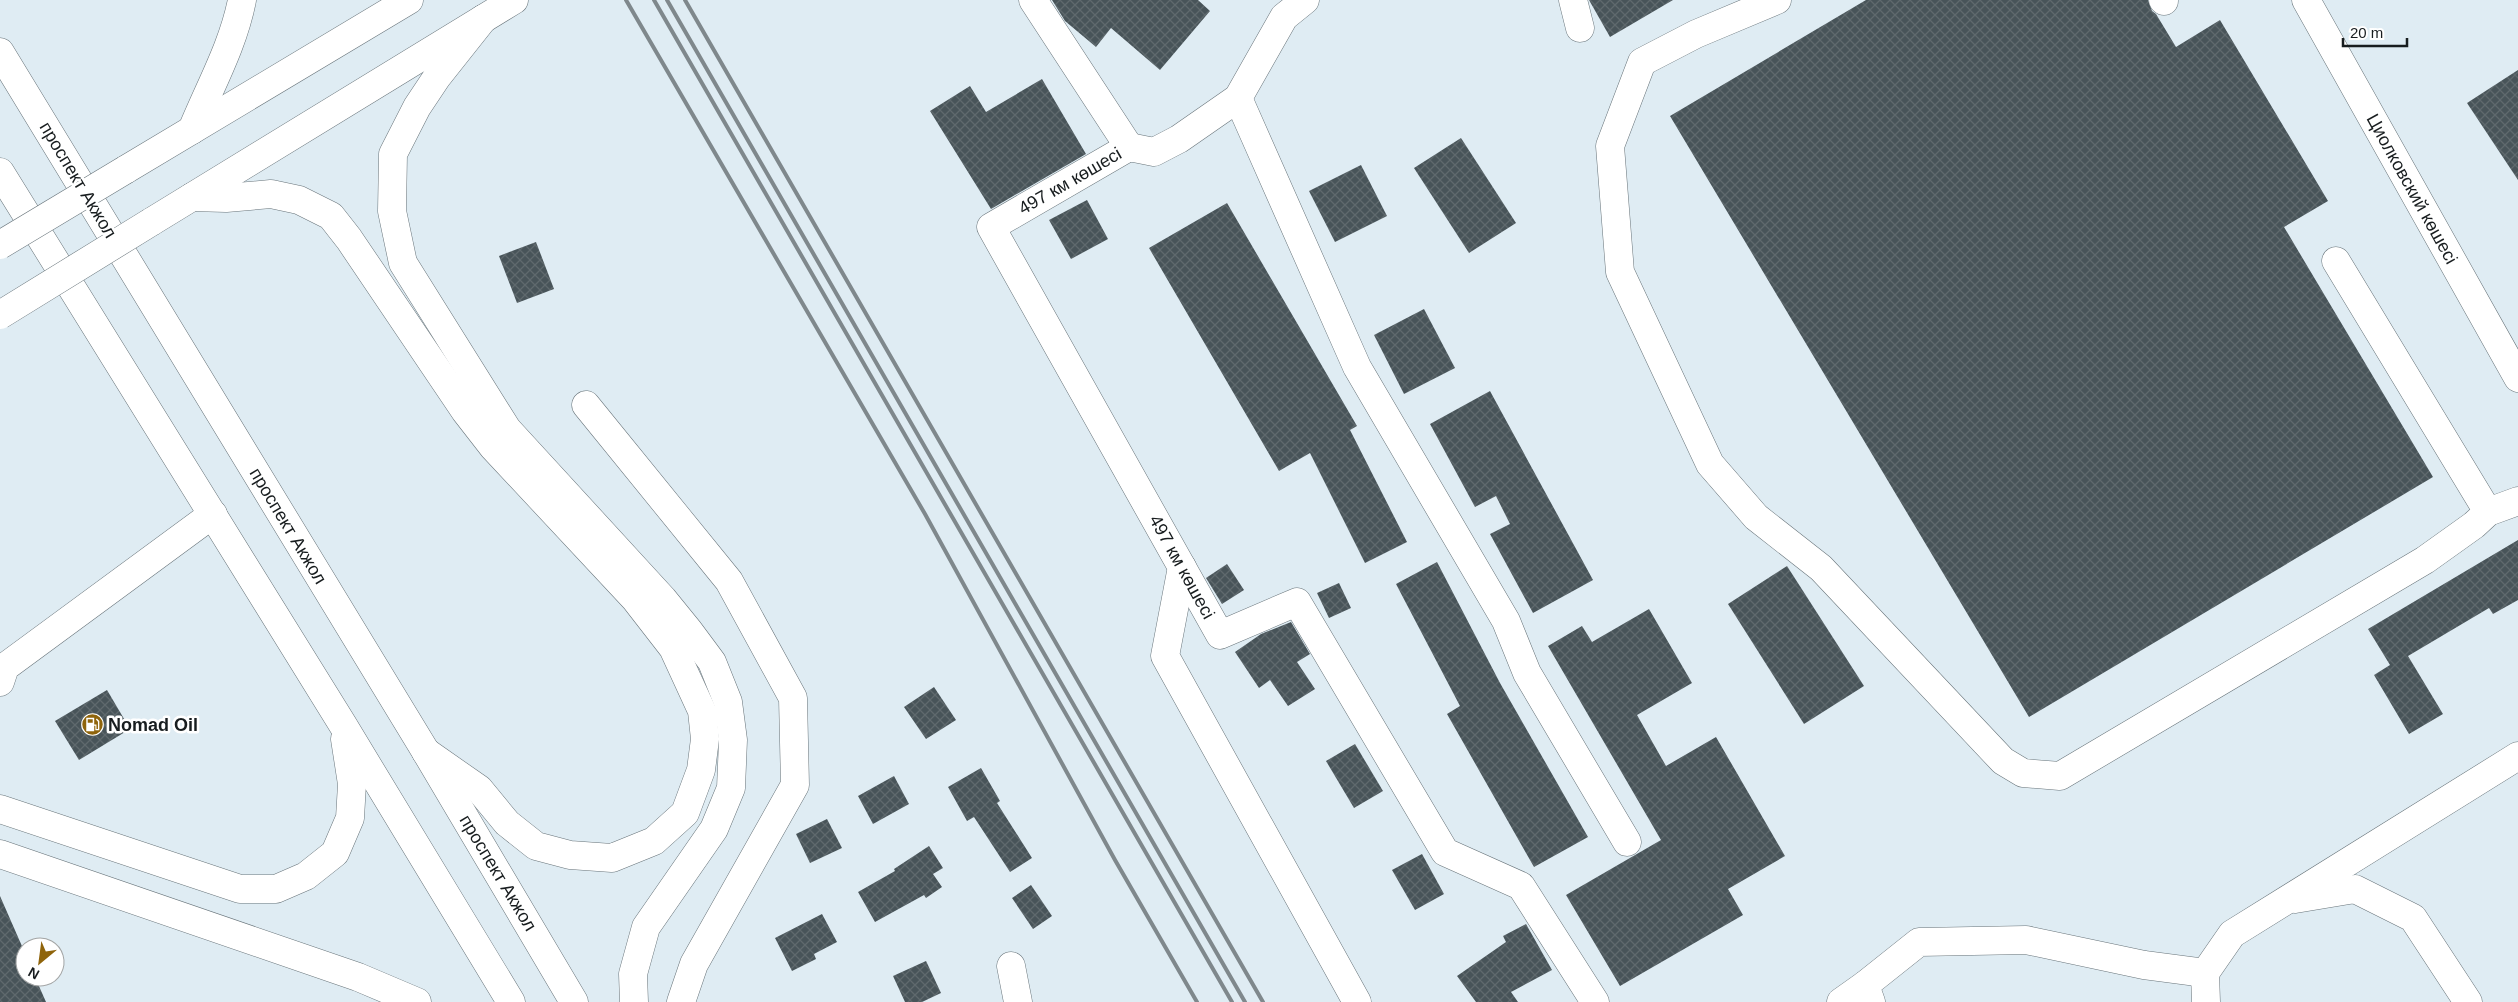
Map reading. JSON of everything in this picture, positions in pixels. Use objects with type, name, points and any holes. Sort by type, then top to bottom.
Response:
[{"type":"main road","points":[[192,130],[212,79],[228,52],[242,0]]},
{"type":"main road","points":[[0,245],[409,0]]},
{"type":"main road","points":[[1033,0],[1129,147]]},
{"type":"main road","points":[[1305,0],[1284,17],[1238,98],[1357,367],[1506,621],[1527,673],[1627,842]]},
{"type":"main road","points":[[1573,0],[1580,28]]},
{"type":"main road","points":[[1777,0],[1696,34],[1642,62],[1610,146],[1620,272],[1710,464],[1756,517],[1821,568],[2003,761],[2023,773],[2060,776],[2424,560],[2488,512],[2518,501]]},
{"type":"main road","name":"Циолковский көшесі","points":[[2306,0],[2518,378]]},
{"type":"main road","points":[[0,315],[512,1]]},
{"type":"main road","points":[[484,19],[422,99],[393,154],[392,211],[403,263],[507,429],[689,631],[712,662],[728,702],[733,740],[731,788],[714,829],[646,927],[633,974],[634,1002]]},
{"type":"main road","name":"проспект Акжол","points":[[0,52],[426,752],[574,1002]]},
{"type":"main road","name":"497 км көшесі","points":[[1238,98],[1179,139],[1154,152],[1129,147],[992,227],[1220,635],[1297,602],[1445,852],[1521,886],[1595,1002]]},
{"type":"main road","points":[[0,172],[343,725],[511,1002]]},
{"type":"main road","points":[[192,197],[226,198],[271,194],[299,200],[331,216],[349,239],[465,411],[493,447],[635,598],[672,648],[702,711],[705,739],[701,770],[685,813],[654,841],[612,858],[570,854],[536,846],[507,823],[479,789],[426,752]]},
{"type":"main road","points":[[2336,261],[2488,512]]},
{"type":"main road","points":[[586,405],[729,581],[793,698],[795,785],[694,964],[681,1002]]},
{"type":"main road","points":[[0,682],[5,667],[212,514]]},
{"type":"main road","points":[[1182,567],[1165,656],[1357,1002]]},
{"type":"main road","points":[[0,808],[231,887],[240,889],[276,889],[306,876],[335,853],[350,818],[352,784],[343,725]]},
{"type":"main road","points":[[2206,1002],[2205,973],[2232,934],[2280,902],[2518,756]]},
{"type":"main road","points":[[0,854],[358,977],[416,1002]]},
{"type":"main road","points":[[2280,902],[2355,889],[2413,918],[2468,1002]]},
{"type":"main road","points":[[1841,1002],[1868,994],[1919,942],[2026,940],[2144,965],[2205,973]]},
{"type":"main road","points":[[1011,966],[1018,1002]]},
{"type":"building","points":[[1052,0],[1198,0],[1210,11],[1160,70],[1111,28],[1096,47],[1065,21]]},
{"type":"building","points":[[1589,0],[1673,0],[1610,37]]},
{"type":"building","points":[[1866,0],[2148,0],[2152,11],[2156,14],[2176,47],[2220,20],[2328,201],[2284,227],[2433,477],[2029,717],[1670,116]]},
{"type":"building","points":[[2518,70],[2518,180],[2467,103]]},
{"type":"building","points":[[1042,79],[1086,154],[991,209],[930,111],[970,86],[986,112]]},
{"type":"building","points":[[1461,138],[1516,223],[1469,253],[1414,168]]},
{"type":"building","points":[[1361,165],[1387,216],[1335,242],[1309,191]]},
{"type":"building","points":[[1087,200],[1108,239],[1071,259],[1049,220]]},
{"type":"building","points":[[1227,203],[1357,426],[1350,430],[1407,542],[1365,563],[1310,453],[1279,471],[1149,248]]},
{"type":"building","points":[[536,242],[554,289],[517,303],[499,256]]},
{"type":"building","points":[[1424,309],[1455,368],[1404,394],[1374,335]]},
{"type":"building","points":[[1490,391],[1593,580],[1533,613],[1490,534],[1510,524],[1496,496],[1475,507],[1430,424]]},
{"type":"building","points":[[2518,540],[2518,600],[2493,614],[2489,608],[2408,656],[2443,714],[2409,734],[2374,675],[2390,665],[2368,629]]},
{"type":"building","points":[[1437,562],[1500,683],[1588,837],[1534,867],[1447,714],[1460,706],[1396,584]]},
{"type":"building","points":[[1227,564],[1244,590],[1222,604],[1206,578]]},
{"type":"building","points":[[1787,566],[1864,686],[1804,724],[1728,604]]},
{"type":"building","points":[[1339,583],[1351,608],[1329,618],[1317,593]]},
{"type":"building","points":[[1649,609],[1692,683],[1637,715],[1666,766],[1716,737],[1785,856],[1728,889],[1743,915],[1620,986],[1566,895],[1661,840],[1548,646],[1582,626],[1592,642]]},
{"type":"building","points":[[1291,622],[1310,654],[1297,662],[1315,689],[1288,706],[1270,680],[1259,688],[1235,652],[1261,634]]},
{"type":"building","points":[[934,687],[956,720],[926,739],[904,707]]},
{"type":"building","points":[[107,690],[130,729],[79,760],[55,721]]},
{"type":"building","points":[[1355,744],[1383,791],[1354,808],[1326,761]]},
{"type":"building","points":[[981,768],[1000,801],[997,803],[1032,858],[1010,872],[974,817],[967,821],[948,787]]},
{"type":"building","points":[[894,776],[909,804],[873,824],[858,796]]},
{"type":"building","points":[[827,819],[842,848],[810,863],[796,834]]},
{"type":"building","points":[[929,846],[943,868],[933,874],[942,887],[926,898],[924,895],[875,922],[858,892],[895,871],[894,869]]},
{"type":"building","points":[[1422,854],[1444,894],[1415,910],[1392,870]]},
{"type":"building","points":[[1031,885],[1052,916],[1033,929],[1012,898]]},
{"type":"building","points":[[0,896],[18,937],[15,937],[15,987],[39,987],[46,1002],[0,1002]]},
{"type":"building","points":[[822,914],[837,942],[814,954],[816,959],[792,971],[775,938]]},
{"type":"building","points":[[1526,924],[1552,970],[1511,992],[1518,1002],[1476,1002],[1457,976],[1506,942],[1503,936]]},
{"type":"building","points":[[926,961],[941,993],[922,1002],[905,1002],[893,976]]},
{"type":"railway","points":[[626,0],[925,514],[1115,860],[1197,1002]]},
{"type":"railway","points":[[654,0],[1232,1002]]},
{"type":"railway","points":[[667,0],[1245,1002]]},
{"type":"railway","points":[[685,0],[1263,1002]]},
{"type":"place","name":"Nomad Oil","points":[[92,725]]}]
